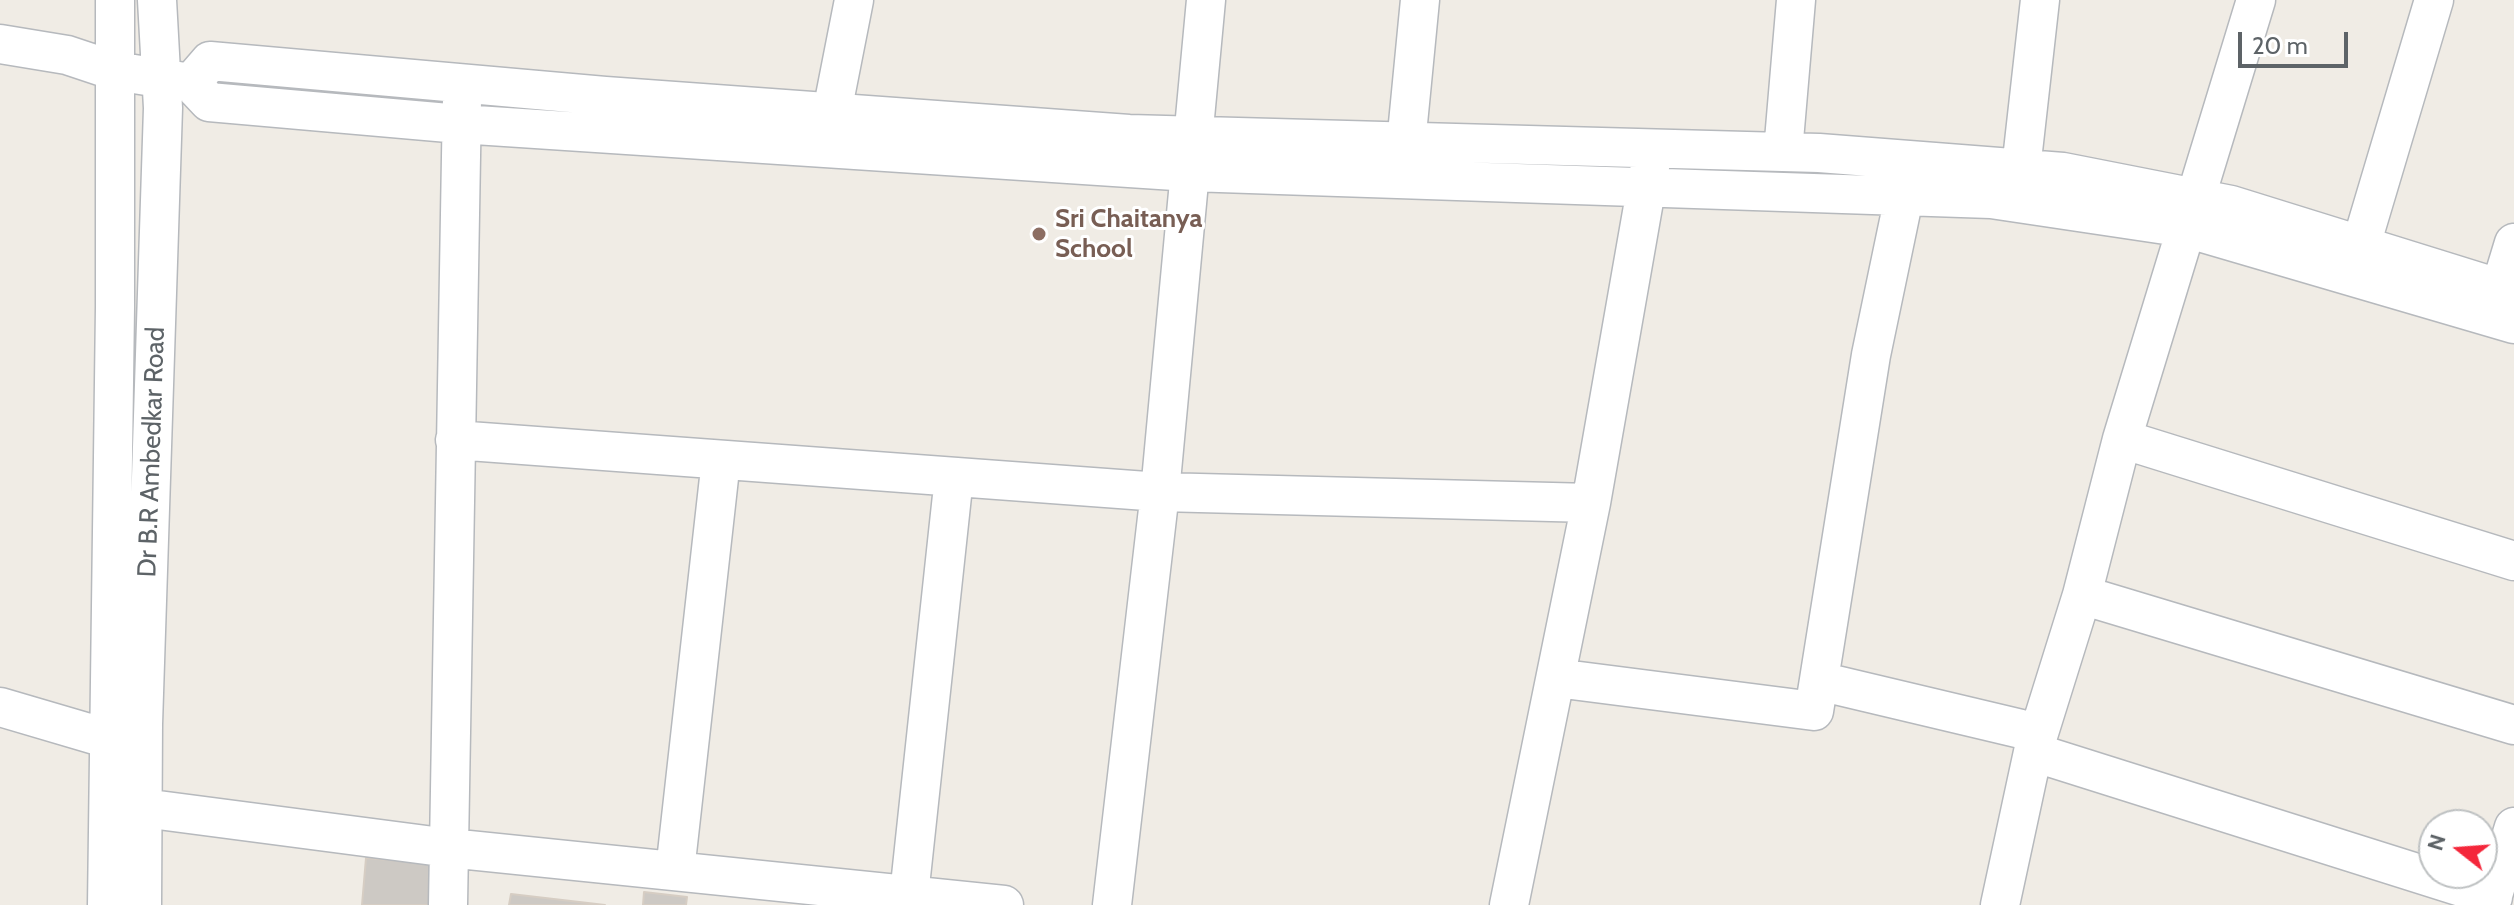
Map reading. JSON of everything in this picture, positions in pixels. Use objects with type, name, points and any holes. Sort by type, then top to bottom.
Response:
[{"type":"street","name":"Dr B.R Ambedkar Road","points":[[107,905],[143,724],[176,81],[157,0]]},
{"type":"street","points":[[832,112],[854,0]]},
{"type":"street","points":[[1112,905],[1160,492],[1206,0]]},
{"type":"street","points":[[1406,144],[1420,0]]},
{"type":"street","points":[[1783,152],[1796,0]]},
{"type":"street","points":[[2021,169],[2040,0]]},
{"type":"street","points":[[2000,905],[2035,742],[2082,595],[2122,439],[2256,0]]},
{"type":"street","points":[[2361,245],[2434,0]]},
{"type":"street","name":"Dr B.R Ambedkar Road","points":[[110,6],[115,71],[109,739],[126,807],[142,905]]},
{"type":"street","points":[[0,44],[67,55],[115,71],[176,81],[209,102],[460,124],[1192,154],[1650,167],[1783,152],[2063,172],[2193,213],[2514,324]]},
{"type":"street","points":[[176,81],[210,61],[463,85],[832,112],[1192,154],[1406,144],[1650,167],[1904,197],[1991,199],[2193,213],[2361,245],[2507,291],[2514,243]]},
{"type":"street","points":[[448,905],[463,85]]},
{"type":"street","points":[[1509,905],[1591,503],[1650,167]]},
{"type":"street","points":[[1556,678],[1814,711],[1871,355],[1904,197]]},
{"type":"street","points":[[2122,439],[2514,561]]},
{"type":"street","points":[[455,440],[1160,492],[1591,503]]},
{"type":"street","points":[[675,871],[721,460]]},
{"type":"street","points":[[909,895],[954,477]]},
{"type":"street","points":[[2082,595],[2514,725]]},
{"type":"street","points":[[1819,681],[2035,742],[2492,901],[2514,827]]},
{"type":"street","points":[[0,707],[109,739]]},
{"type":"street","points":[[126,807],[449,848],[1004,905]]},
{"type":"building","points":[[366,858],[437,864],[436,905],[362,905]]},
{"type":"building","points":[[644,892],[687,897],[686,905],[643,905]]},
{"type":"building","points":[[511,894],[605,905],[509,905]]},
{"type":"place","name":"Sri Chaitanya School","points":[[1039,234]]}]
